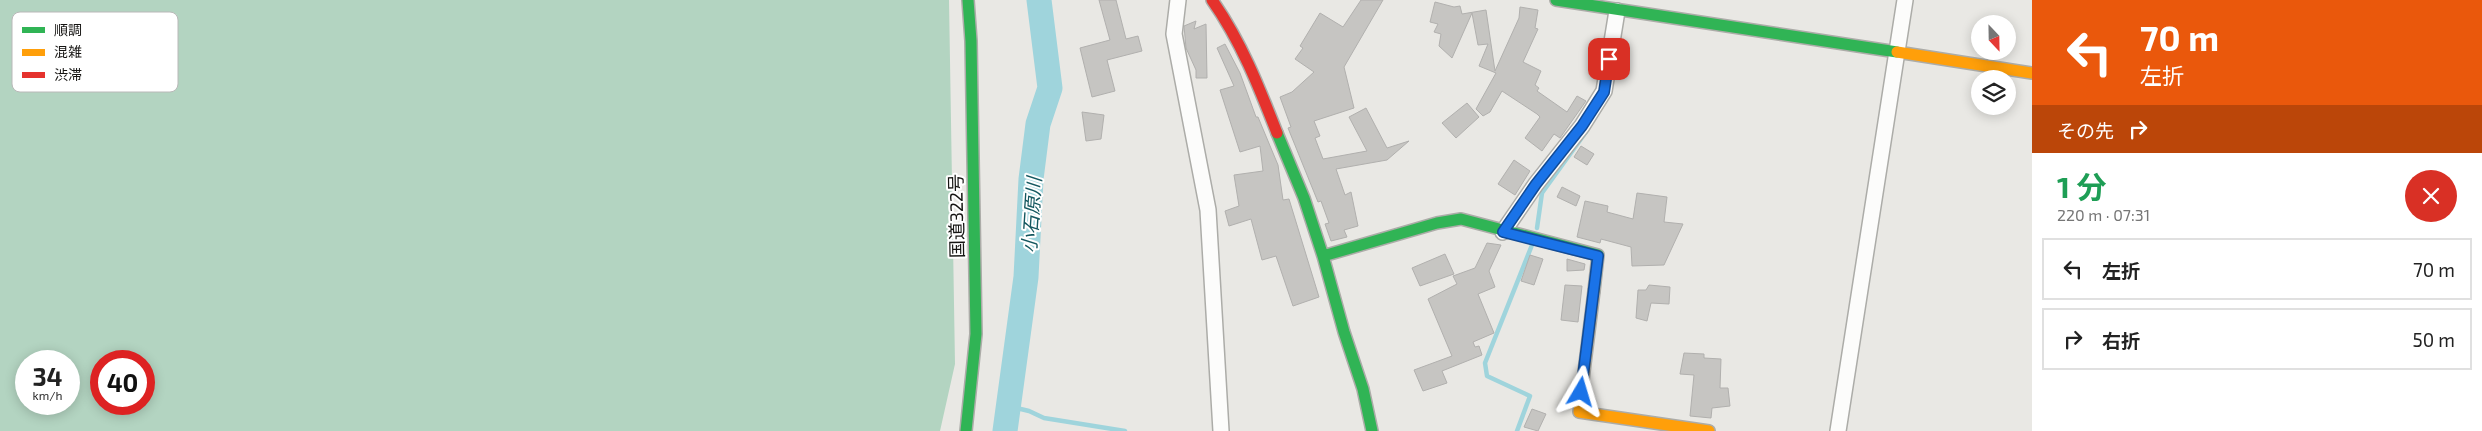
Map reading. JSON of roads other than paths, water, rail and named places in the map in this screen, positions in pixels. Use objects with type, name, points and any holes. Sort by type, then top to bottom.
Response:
[{"type":"main road","name":"国道322号","points":[[966,431],[976,334],[971,51],[968,0]]},
{"type":"main road","points":[[1212,0],[1226,20],[1251,68],[1304,198],[1324,256],[1344,332],[1363,389],[1372,431]]},
{"type":"main road","points":[[1556,0],[1896,54],[2032,73]]},
{"type":"main road","points":[[1324,256],[1437,223],[1461,218],[1503,232],[1598,256],[1578,412],[1709,431]]},
{"type":"street","points":[[1178,0],[1174,34],[1208,210],[1221,431]]},
{"type":"street","points":[[1838,431],[1905,0]]},
{"type":"street","points":[[1503,232],[1536,184],[1582,126],[1604,92],[1617,11]]},
{"type":"waterway","name":"小石原川","points":[[1005,431],[1026,277],[1031,179],[1038,124],[1050,88],[1039,0]]},
{"type":"waterway","points":[[1537,228],[1542,193],[1586,132]]},
{"type":"waterway","points":[[1517,431],[1530,396],[1487,376],[1485,363],[1532,245]]},
{"type":"waterway","points":[[1008,406],[1029,411],[1044,418],[1125,431]]}]
